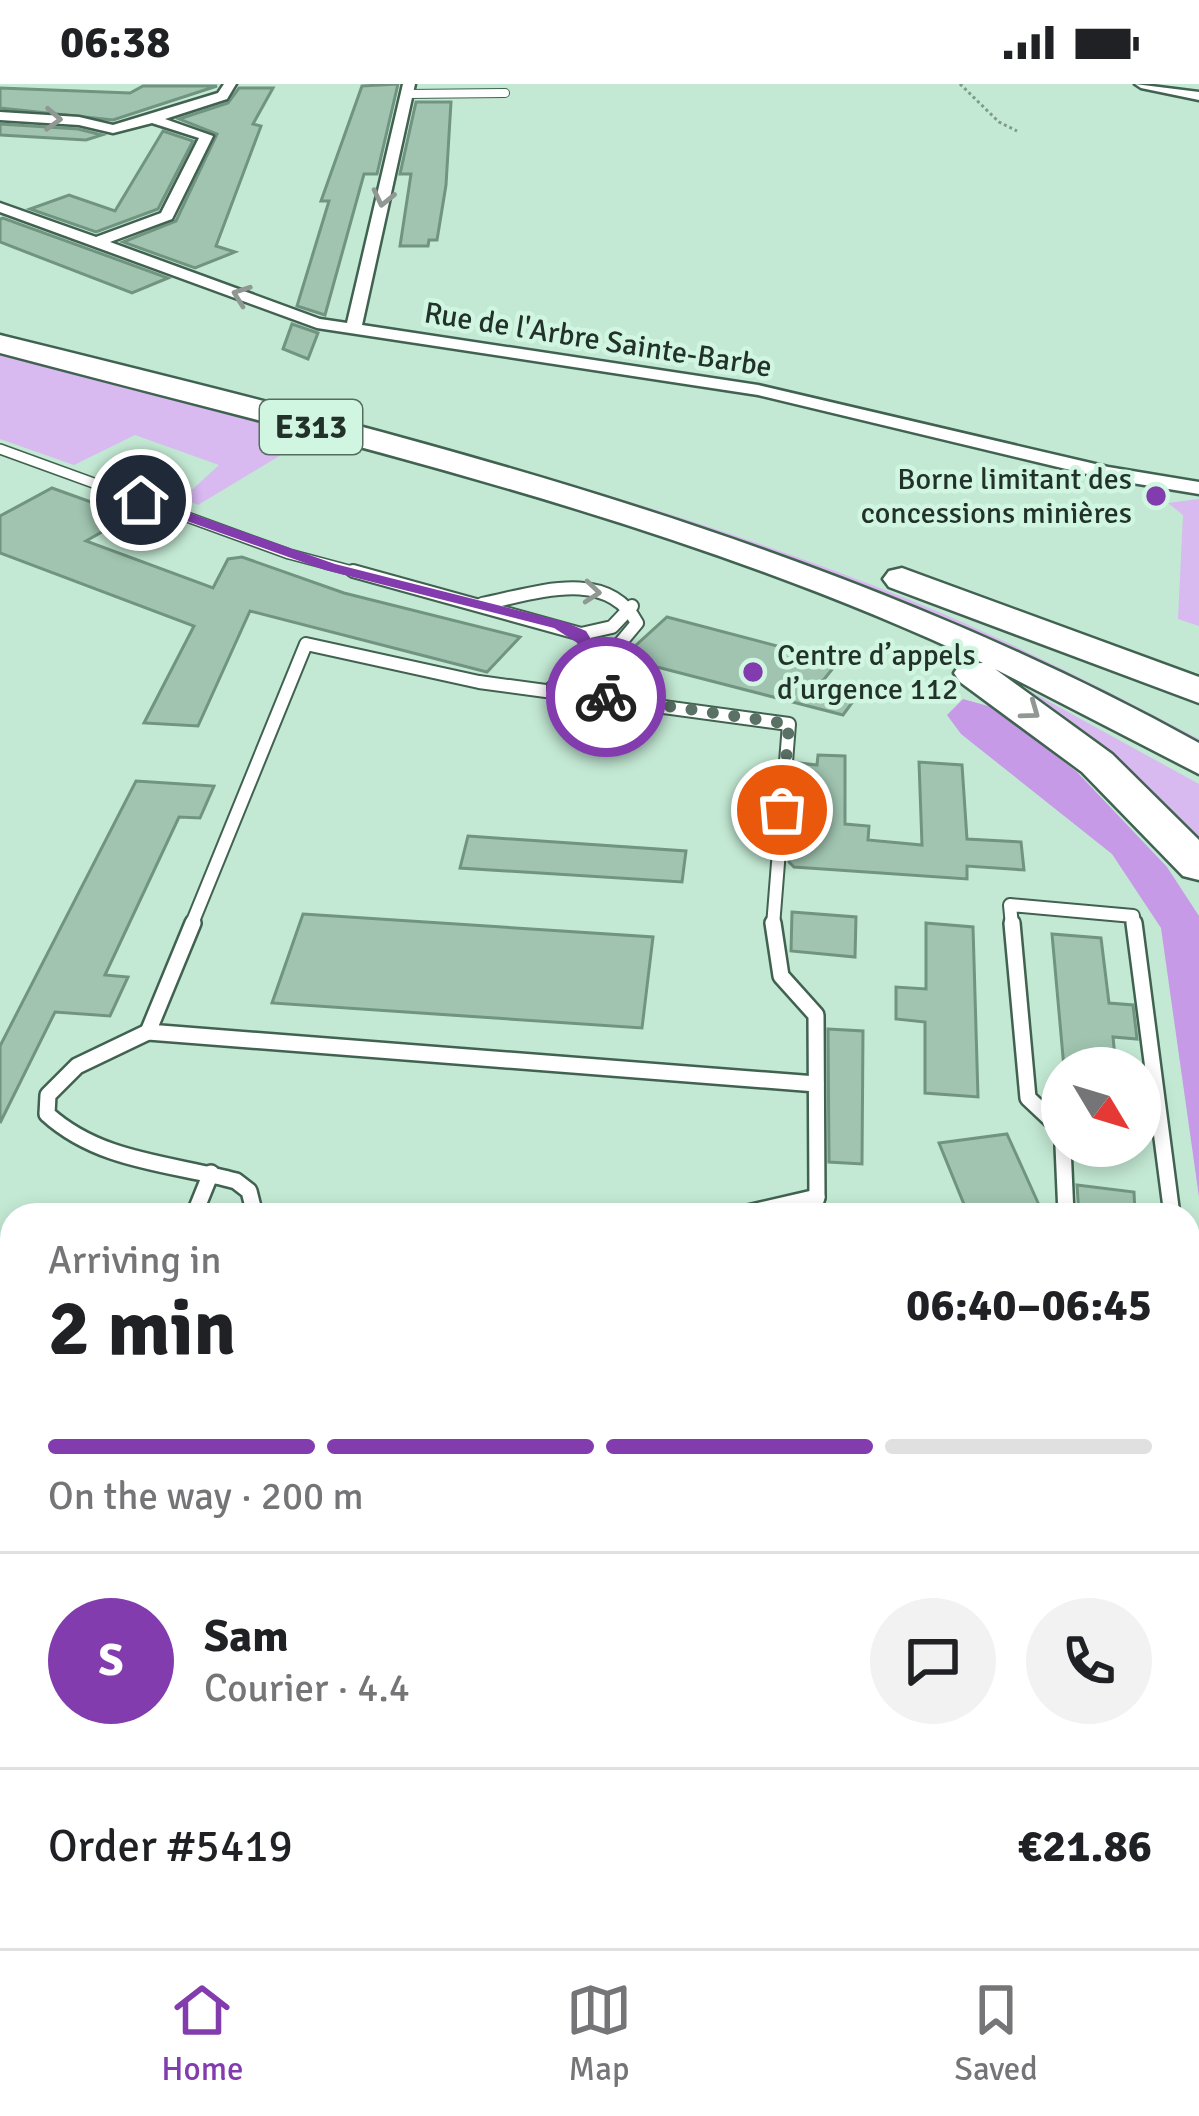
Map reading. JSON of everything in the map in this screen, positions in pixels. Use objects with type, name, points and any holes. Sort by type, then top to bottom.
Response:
[{"type":"highway","name":"E313","points":[[0,327],[720,522],[970,620],[1199,732]]},
{"type":"highway","name":"E313","points":[[0,344],[508,480],[785,567],[1010,661],[1199,760]]},
{"type":"highway","points":[[720,522],[944,593],[1199,691]]},
{"type":"highway","points":[[785,567],[1024,705],[1130,792],[1199,866]]},
{"type":"street","points":[[120,130],[223,96],[230,84]]},
{"type":"street","points":[[1141,84],[1199,96]]},
{"type":"street","points":[[352,331],[408,89]]},
{"type":"street","points":[[0,116],[79,121],[120,130],[188,130]]},
{"type":"street","points":[[97,242],[167,216],[206,138],[152,119]]},
{"type":"street","name":"Rue de l'Arbre Sainte-Barbe","points":[[0,207],[317,323],[740,386],[1108,472],[1199,488]]},
{"type":"lane","points":[[408,89],[505,93]]},
{"type":"lane","points":[[0,449],[289,554],[580,634],[612,628],[632,606]]},
{"type":"lane","points":[[477,605],[580,589],[617,595],[632,606],[637,622],[607,659],[594,695]]},
{"type":"lane","points":[[551,689],[584,657],[586,644],[580,634]]},
{"type":"lane","points":[[148,1032],[306,644],[479,682],[789,724],[772,938],[781,976],[816,1015],[815,1203]]},
{"type":"lane","points":[[1041,1110],[1028,1098],[1010,904],[1133,916],[1150,1047]]},
{"type":"lane","points":[[252,1203],[249,1191],[211,1173],[93,1147],[62,1132],[46,1114],[48,1095],[77,1066],[148,1032],[816,1084]]},
{"type":"lane","points":[[1161,1131],[1170,1203]]},
{"type":"lane","points":[[1064,1167],[1065,1203]]},
{"type":"lane","points":[[199,1203],[211,1173]]},
{"type":"lane","points":[[791,1203],[817,1197]]},
{"type":"path","points":[[960,84],[999,122],[1017,130]]},
{"type":"shaded area","points":[[0,333],[457,452],[795,556],[1017,647],[1199,739],[1199,749],[897,602],[0,338]]},
{"type":"shaded area","points":[[0,352],[314,435],[198,505],[183,498],[219,465],[135,435],[74,465],[0,439]]},
{"type":"shaded area","points":[[1199,499],[1199,626],[1178,619],[1183,515],[1168,503]]},
{"type":"shaded area","points":[[1004,677],[1199,784],[1199,844]]},
{"type":"shaded area","points":[[963,699],[995,708],[1077,772],[1167,867],[1199,916],[1199,1197],[1161,928],[1112,854],[961,734],[947,715]]},
{"type":"building","points":[[398,84],[377,174],[364,174],[325,315],[297,306],[329,201],[321,201],[362,86]]},
{"type":"building","points":[[143,86],[217,86],[113,120],[0,108],[0,88],[130,93]]},
{"type":"building","points":[[239,88],[273,88],[253,124],[261,126],[216,246],[235,252],[195,268],[123,242],[176,221],[217,134],[179,119],[228,103]]},
{"type":"building","points":[[416,102],[451,102],[446,185],[437,240],[429,240],[428,246],[400,246],[411,174],[400,174]]},
{"type":"building","points":[[0,124],[102,135],[86,140],[0,135]]},
{"type":"building","points":[[163,131],[193,141],[158,209],[96,232],[30,209],[69,195],[115,211]]},
{"type":"building","points":[[0,219],[168,278],[132,293],[0,242]]},
{"type":"building","points":[[292,324],[318,333],[308,359],[283,349]]},
{"type":"building","points":[[52,488],[130,516],[86,541],[213,588],[228,559],[242,557],[344,593],[520,637],[487,672],[250,611],[198,726],[144,723],[194,626],[0,553],[0,516]]},
{"type":"building","name":"Centre d’appels d’urgence 112","points":[[667,617],[838,662],[821,683],[860,692],[843,715],[622,658]]},
{"type":"building","points":[[818,755],[845,756],[845,824],[869,826],[868,840],[922,845],[919,762],[962,765],[967,839],[1021,842],[1024,870],[967,866],[967,879],[794,867],[789,862],[791,832],[796,832],[799,763],[817,765]]},
{"type":"building","points":[[136,781],[214,786],[200,818],[179,817],[105,975],[128,977],[110,1016],[55,1012],[0,1123],[0,1046]]},
{"type":"building","points":[[468,836],[686,851],[682,882],[460,868]]},
{"type":"building","points":[[792,912],[856,917],[855,957],[791,951]]},
{"type":"building","points":[[303,914],[653,937],[642,1028],[272,1003]]},
{"type":"building","points":[[926,923],[973,927],[978,1097],[925,1093],[925,1022],[896,1019],[896,987],[926,989]]},
{"type":"building","points":[[1052,934],[1101,938],[1109,1003],[1133,1005],[1137,1039],[1113,1037],[1114,1047],[1062,1047]]},
{"type":"building","points":[[828,1029],[863,1031],[862,1164],[829,1162]]},
{"type":"building","points":[[1007,1134],[1038,1203],[964,1203],[939,1143]]},
{"type":"building","points":[[1077,1185],[1134,1192],[1134,1203],[1078,1203]]},
{"type":"way so far","points":[[606,697],[789,724],[782,810]]},
{"type":"place","name":"Borne limitant des concessions minières","points":[[1156,496]]},
{"type":"place","name":"Centre d’appels d’urgence 112","points":[[753,672]]},
{"type":"route","points":[[141,500],[330,567],[560,625],[580,634],[586,644],[584,657],[551,689],[606,697]]}]
